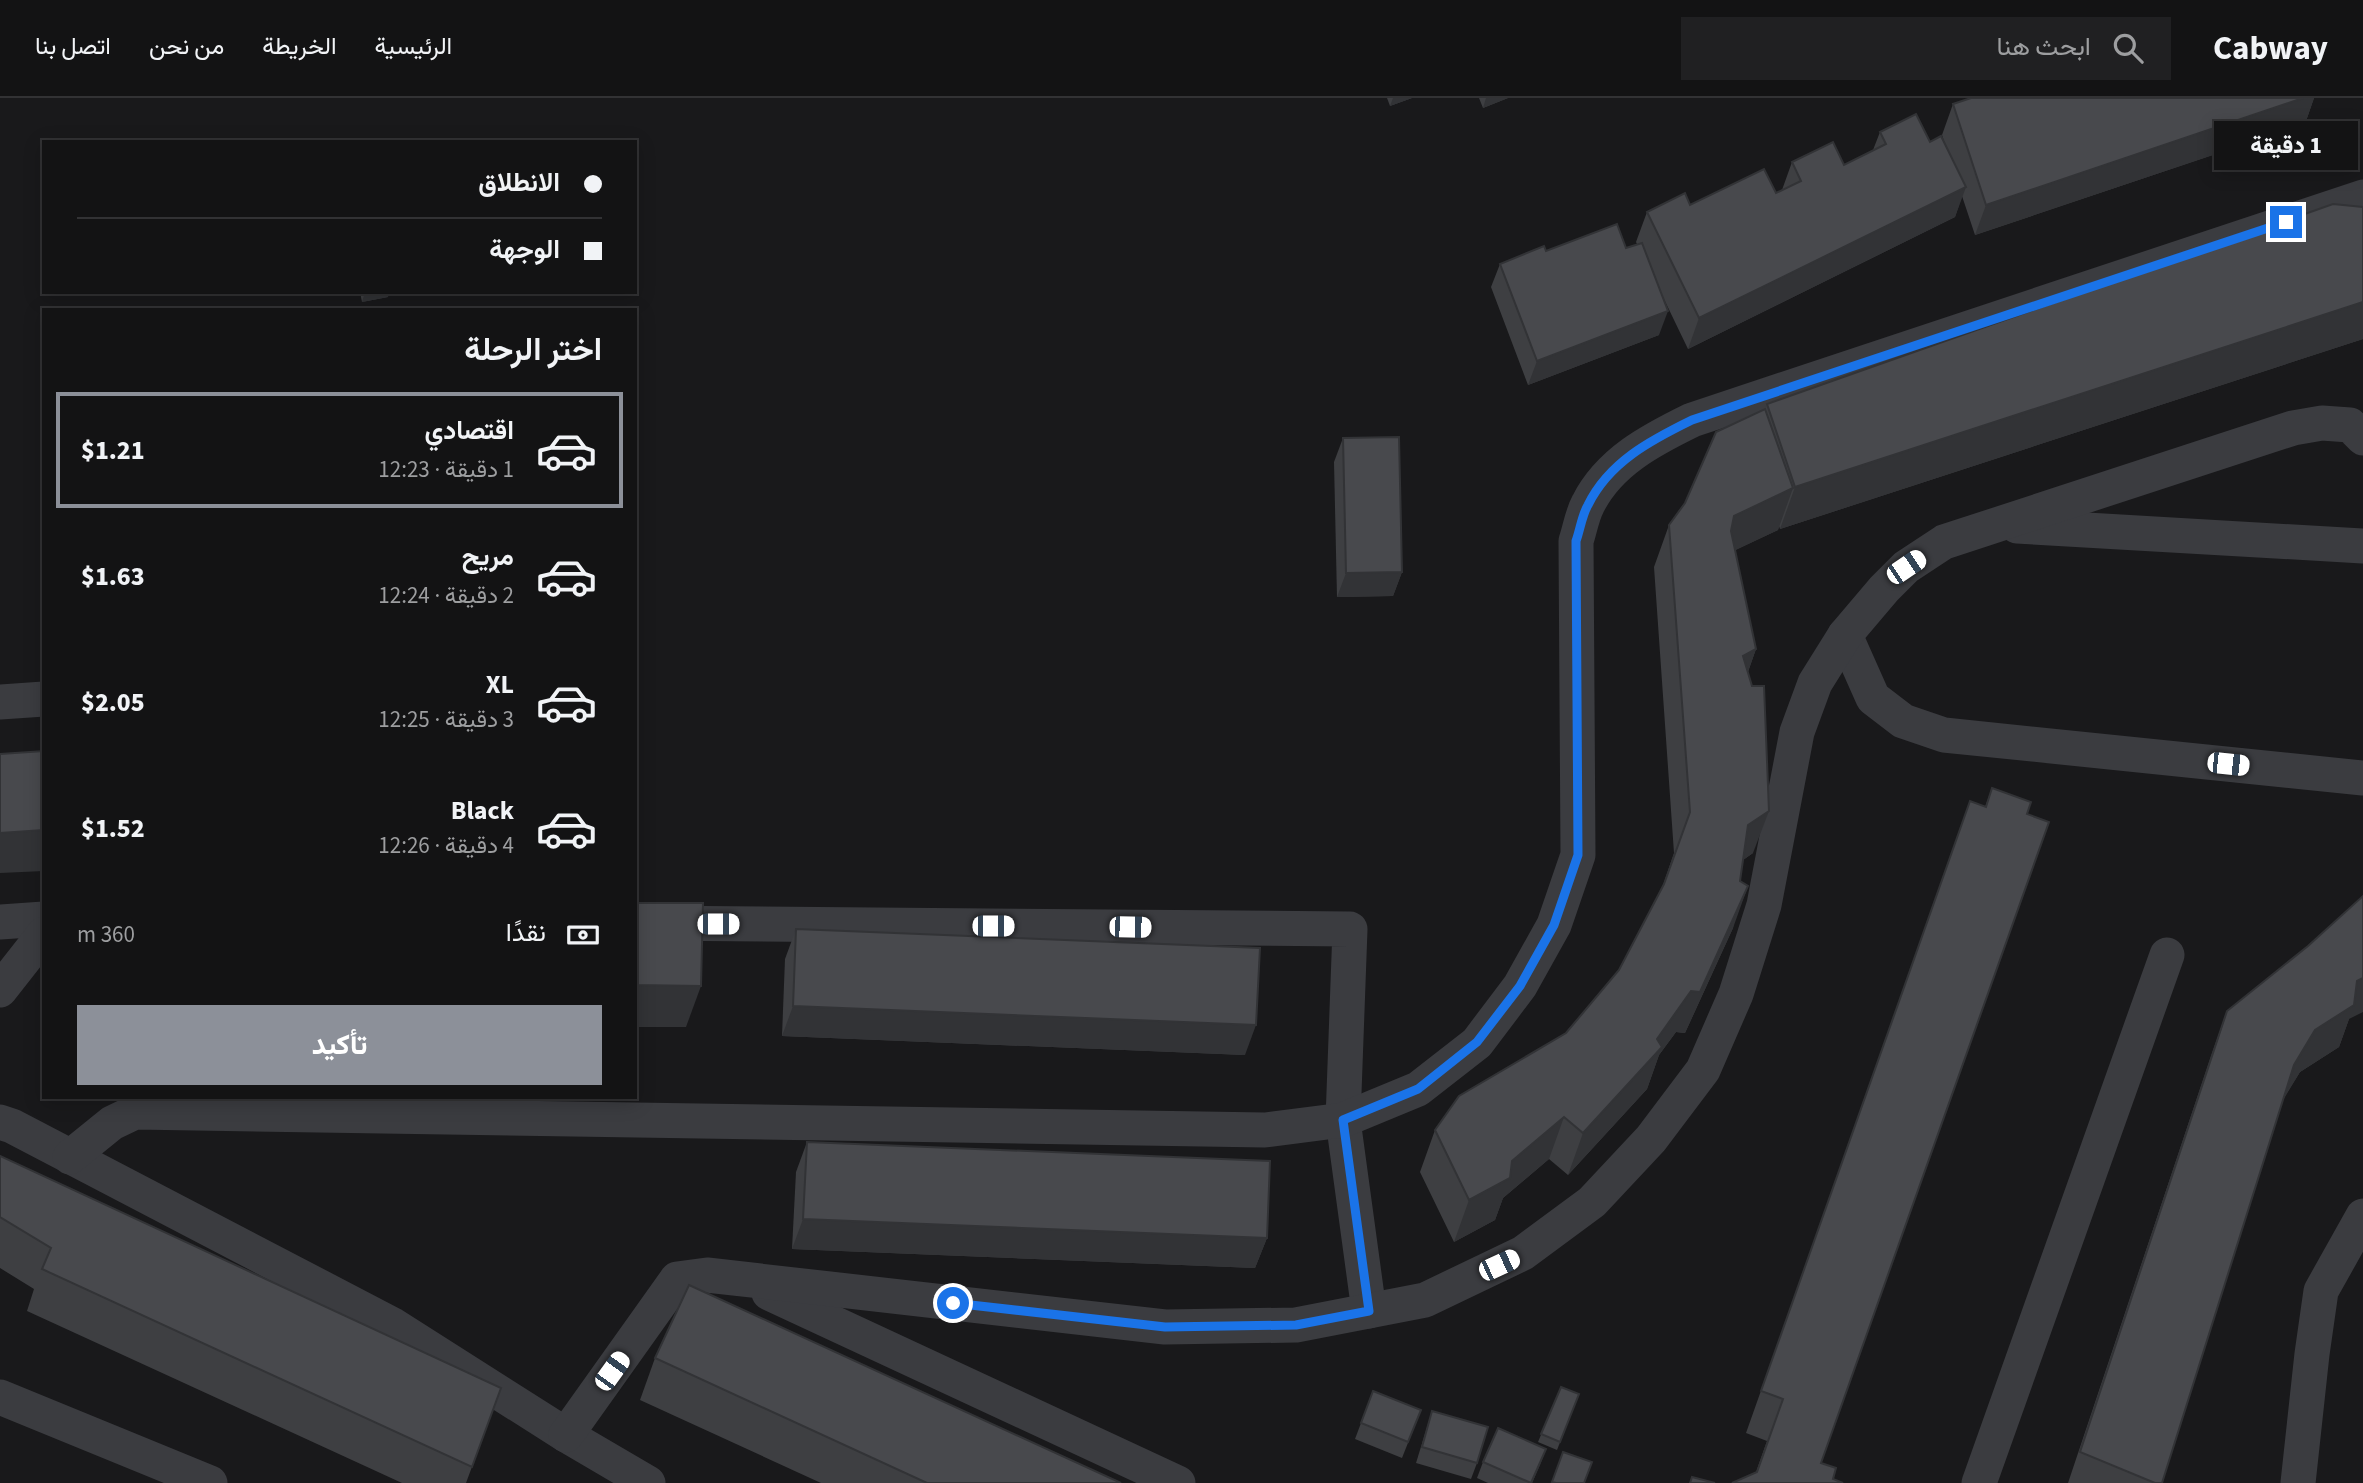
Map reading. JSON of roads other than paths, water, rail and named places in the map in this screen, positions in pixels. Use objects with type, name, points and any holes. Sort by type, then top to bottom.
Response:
[{"type":"street","points":[[70,1157],[112,1123],[135,1112],[1265,1130],[1343,1120],[1418,1089],[1477,1042],[1520,986],[1554,925],[1578,855],[1576,541],[1587,505],[1614,468],[1650,441],[1692,420],[2363,197]]},
{"type":"street","points":[[566,1435],[677,1279],[707,1275],[1165,1327],[1296,1325],[1425,1300],[1524,1253],[1592,1202],[1651,1139],[1703,1070],[1736,994],[1764,905],[1797,732],[1815,683],[1845,635],[1906,567],[1944,542],[2293,428],[2322,423],[2350,425],[2363,438]]},
{"type":"street","points":[[1996,525],[2363,546]]},
{"type":"street","points":[[1845,635],[1873,698],[1903,721],[1944,735],[2363,778]]},
{"type":"street","points":[[0,702],[42,699]]},
{"type":"street","points":[[0,922],[42,919]]},
{"type":"street","points":[[637,923],[1350,929],[1343,1120],[1369,1311]]},
{"type":"street","points":[[0,990],[42,937]]},
{"type":"street","points":[[1979,1483],[2167,955]]},
{"type":"street","points":[[0,1122],[393,1325],[566,1435],[648,1483]]},
{"type":"street","points":[[2298,1483],[2322,1290],[2363,1216]]},
{"type":"street","points":[[740,1280],[1178,1483]]},
{"type":"street","points":[[0,1397],[209,1483]]}]
